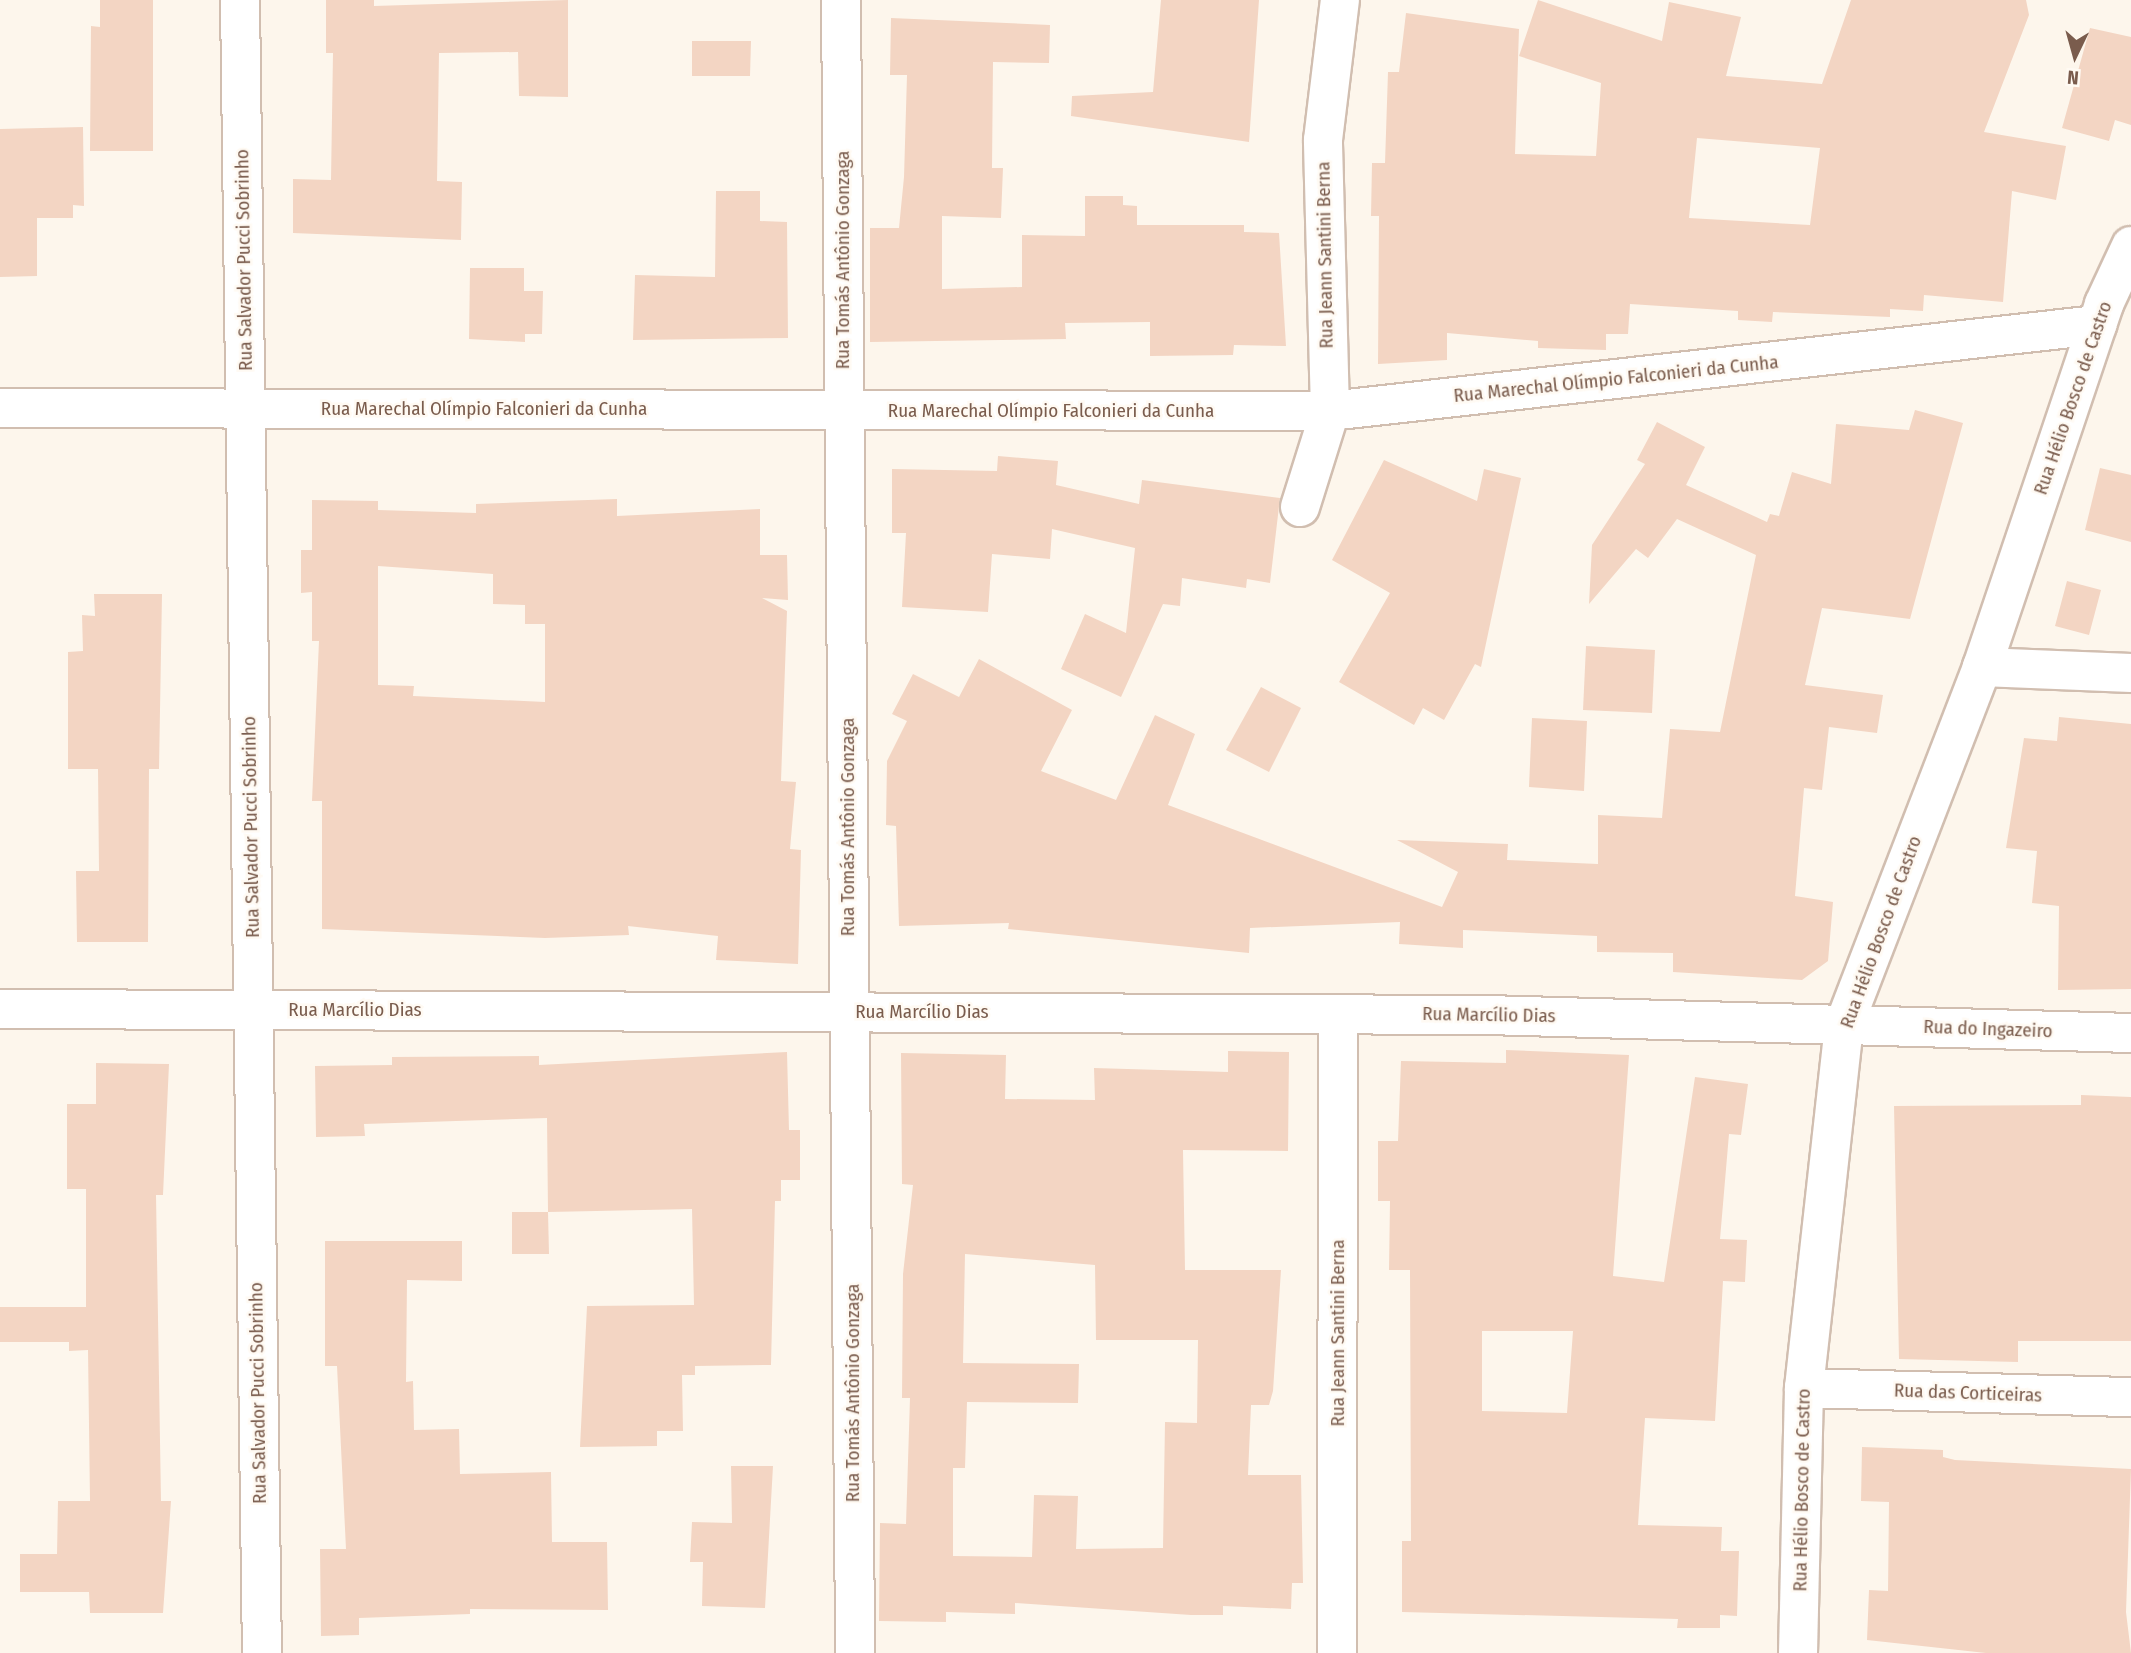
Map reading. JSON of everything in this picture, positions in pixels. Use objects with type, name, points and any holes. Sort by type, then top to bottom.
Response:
[{"type":"street","name":"Rua Salvador Pucci Sobrinho","points":[[240,0],[262,1653]]},
{"type":"street","name":"Rua Tomás Antônio Gonzaga","points":[[841,0],[855,1653]]},
{"type":"street","name":"Rua Jeann Santini Berna","points":[[1300,507],[1330,411],[1322,139],[1340,0]]},
{"type":"street","name":"Rua Hélio Bosco de Castro","points":[[1798,1653],[1804,1388],[1844,1025],[1982,667],[2111,312],[2131,246]]},
{"type":"street","name":"Rua Marechal Olímpio Falconieri da Cunha","points":[[0,408],[1330,411],[2111,312]]},
{"type":"street","points":[[1982,667],[2131,673]]},
{"type":"street","name":"Rua Marcílio Dias","points":[[0,1009],[1338,1014],[1844,1025]]},
{"type":"street","name":"Rua Jeann Santini Berna","points":[[1337,1653],[1338,1014]]},
{"type":"street","name":"Rua do Ingazeiro","points":[[1844,1025],[2131,1033]]},
{"type":"street","name":"Rua das Corticeiras","points":[[1804,1388],[2131,1397]]},
{"type":"building","points":[[100,0],[153,0],[153,151],[90,151],[91,26],[100,27]]},
{"type":"building","points":[[326,0],[374,0],[374,6],[568,0],[568,97],[519,96],[518,52],[439,53],[437,181],[462,182],[461,240],[293,233],[293,179],[331,180],[333,53],[326,53]]},
{"type":"building","points":[[1161,0],[1259,0],[1249,142],[1071,116],[1072,96],[1153,92]]},
{"type":"building","points":[[1538,0],[1662,41],[1669,2],[1741,17],[1726,76],[1822,84],[1851,0],[2026,0],[2029,15],[1984,132],[2066,146],[2056,200],[2012,191],[2003,302],[1924,295],[1923,311],[1890,309],[1890,317],[1773,312],[1772,322],[1738,320],[1738,311],[1630,304],[1628,334],[1606,334],[1606,350],[1538,348],[1538,341],[1447,333],[1447,360],[1378,364],[1379,216],[1371,216],[1372,163],[1385,163],[1388,72],[1399,72],[1406,13],[1519,29],[1515,154],[1596,156],[1601,83],[1519,56]],"holes":[[[1697,138],[1820,148],[1810,225],[1689,218]]]},
{"type":"building","points":[[891,18],[1050,25],[1049,63],[993,62],[992,168],[1003,168],[1001,218],[942,216],[942,289],[1022,287],[1022,235],[1085,236],[1085,196],[1123,196],[1123,205],[1137,206],[1137,225],[1244,225],[1244,232],[1279,233],[1286,346],[1234,345],[1233,355],[1150,356],[1150,322],[1065,323],[1066,339],[870,342],[870,228],[899,228],[904,177],[907,75],[890,75]]},
{"type":"building","points":[[2090,28],[2131,37],[2131,125],[2115,120],[2109,141],[2062,128]]},
{"type":"building","points":[[692,41],[751,41],[750,76],[692,76]]},
{"type":"building","points":[[83,127],[84,206],[73,205],[73,218],[37,218],[37,276],[0,277],[0,129]]},
{"type":"building","points":[[716,191],[760,191],[760,221],[787,222],[788,338],[633,340],[635,275],[715,277]]},
{"type":"building","points":[[470,268],[524,268],[524,291],[543,291],[542,334],[525,334],[525,342],[469,339]]},
{"type":"building","points":[[1915,410],[1963,423],[1910,619],[1822,608],[1805,685],[1883,695],[1877,733],[1829,727],[1822,790],[1804,788],[1795,896],[1833,902],[1828,961],[1802,980],[1673,972],[1673,953],[1597,952],[1597,936],[1463,930],[1463,948],[1399,944],[1400,922],[1250,928],[1249,953],[1008,929],[1009,923],[899,926],[896,826],[886,825],[887,761],[907,721],[892,714],[913,674],[959,697],[979,659],[1072,710],[1041,771],[1116,800],[1155,715],[1195,734],[1168,805],[1442,907],[1458,872],[1397,840],[1508,844],[1507,860],[1598,864],[1598,815],[1662,818],[1670,729],[1720,732],[1756,555],[1677,519],[1648,558],[1636,549],[1589,604],[1592,545],[1645,464],[1637,460],[1657,422],[1705,447],[1686,485],[1767,522],[1770,514],[1779,516],[1792,472],[1831,484],[1836,424],[1909,430]]},
{"type":"building","points":[[998,456],[1058,461],[1056,485],[1139,504],[1142,480],[1280,498],[1270,583],[1247,579],[1246,588],[1182,578],[1180,606],[1163,604],[1121,697],[1061,669],[1085,614],[1126,633],[1135,548],[1052,529],[1050,559],[992,554],[988,612],[902,607],[906,533],[892,533],[892,469],[997,471]]},
{"type":"building","points":[[1384,460],[1477,501],[1484,469],[1521,478],[1481,667],[1475,664],[1444,720],[1423,708],[1414,725],[1339,682],[1390,593],[1332,560]]},
{"type":"building","points":[[2100,468],[2131,475],[2131,542],[2085,530]]},
{"type":"building","points":[[617,499],[617,516],[760,509],[760,555],[787,555],[788,600],[762,598],[787,611],[781,781],[796,782],[790,849],[801,850],[798,964],[716,960],[718,936],[628,926],[629,935],[545,938],[322,929],[322,801],[312,801],[319,641],[312,641],[312,592],[301,593],[301,550],[312,550],[312,500],[378,501],[378,510],[476,513],[476,504]],"holes":[[[378,566],[493,574],[493,604],[525,605],[525,624],[545,624],[545,702],[413,696],[414,686],[378,685]]]},
{"type":"building","points":[[2067,581],[2101,590],[2089,635],[2055,626]]},
{"type":"building","points":[[94,594],[162,594],[159,769],[149,769],[148,942],[77,942],[76,871],[99,871],[98,769],[68,769],[68,652],[83,651],[82,615],[95,616]]},
{"type":"building","points":[[1586,646],[1655,650],[1652,713],[1583,710]]},
{"type":"building","points":[[1261,687],[1301,708],[1269,772],[1226,750]]},
{"type":"building","points":[[2059,717],[2131,724],[2131,989],[2058,990],[2059,906],[2032,903],[2037,851],[2006,848],[2024,738],[2057,741]]},
{"type":"building","points":[[1532,718],[1587,721],[1584,791],[1529,787]]},
{"type":"building","points":[[1506,1050],[1629,1055],[1613,1276],[1664,1282],[1695,1077],[1748,1084],[1741,1135],[1729,1134],[1720,1239],[1747,1240],[1745,1282],[1723,1281],[1715,1421],[1645,1418],[1638,1525],[1722,1527],[1721,1551],[1739,1551],[1737,1616],[1720,1615],[1720,1628],[1677,1628],[1678,1619],[1402,1612],[1402,1541],[1411,1541],[1410,1270],[1389,1270],[1390,1201],[1378,1201],[1378,1141],[1398,1141],[1401,1061],[1506,1063]],"holes":[[[1482,1331],[1573,1331],[1567,1413],[1482,1411]]]},
{"type":"building","points":[[1228,1051],[1289,1052],[1288,1151],[1183,1150],[1185,1270],[1281,1270],[1273,1391],[1269,1405],[1251,1405],[1248,1475],[1301,1475],[1303,1583],[1292,1583],[1291,1609],[1223,1606],[1223,1615],[1191,1615],[1015,1603],[1015,1614],[946,1612],[946,1622],[879,1621],[880,1523],[906,1524],[910,1398],[902,1398],[903,1274],[913,1185],[902,1184],[901,1053],[1006,1055],[1005,1099],[1095,1100],[1094,1068],[1228,1072]],"holes":[[[965,1254],[1095,1265],[1096,1340],[1198,1340],[1197,1423],[1165,1422],[1163,1548],[1076,1549],[1078,1496],[1034,1495],[1032,1557],[953,1556],[953,1468],[965,1468],[967,1402],[1078,1403],[1079,1364],[963,1363]]]},
{"type":"building","points":[[787,1052],[789,1130],[800,1130],[800,1180],[781,1180],[781,1201],[775,1201],[771,1365],[695,1366],[695,1375],[682,1375],[683,1431],[657,1431],[657,1446],[580,1447],[587,1306],[694,1305],[692,1209],[548,1212],[547,1118],[364,1124],[365,1136],[316,1137],[315,1066],[392,1065],[392,1057],[539,1056],[539,1065]]},
{"type":"building","points":[[96,1063],[169,1064],[163,1195],[156,1195],[161,1501],[171,1501],[163,1613],[90,1613],[89,1592],[20,1592],[20,1554],[57,1554],[58,1501],[90,1501],[88,1350],[69,1351],[69,1342],[0,1342],[0,1307],[86,1307],[86,1189],[67,1189],[67,1104],[96,1104]]},
{"type":"building","points":[[2081,1095],[2131,1097],[2131,1341],[2018,1341],[2018,1362],[1899,1359],[1894,1106],[2081,1105]]},
{"type":"building","points":[[512,1212],[548,1212],[549,1254],[512,1254]]},
{"type":"building","points":[[325,1241],[462,1241],[462,1281],[407,1280],[406,1382],[413,1381],[414,1430],[459,1429],[460,1474],[551,1472],[552,1542],[607,1542],[608,1610],[470,1609],[470,1614],[359,1618],[359,1635],[321,1636],[320,1549],[346,1549],[337,1366],[325,1366]]},
{"type":"building","points":[[1862,1447],[1943,1450],[1943,1457],[1955,1460],[2131,1469],[2126,1612],[2131,1653],[1986,1653],[1867,1640],[1869,1590],[1888,1591],[1889,1502],[1861,1501]]},
{"type":"building","points":[[731,1466],[773,1466],[765,1608],[702,1606],[703,1562],[690,1562],[692,1522],[732,1523]]}]
